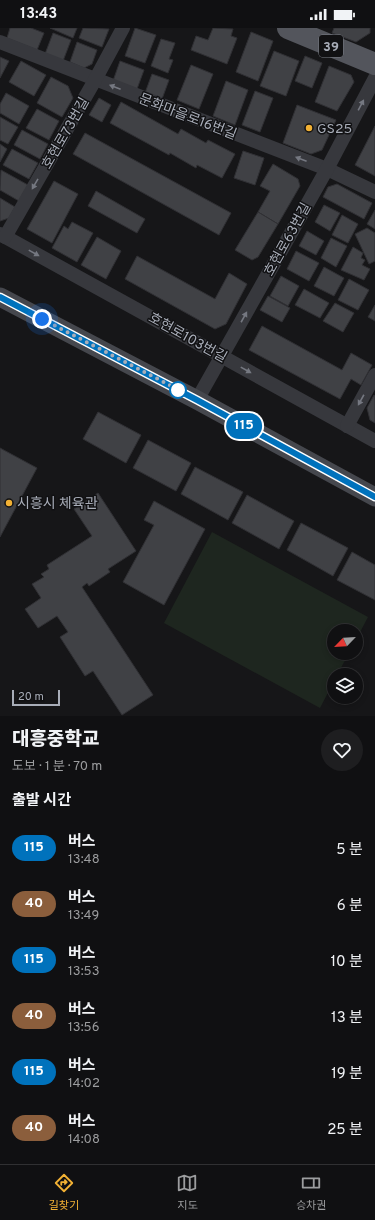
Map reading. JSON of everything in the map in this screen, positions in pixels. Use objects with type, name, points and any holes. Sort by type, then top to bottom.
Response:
[{"type":"main road","name":"39","points":[[288,28],[375,64]]},
{"type":"main road","points":[[0,297],[197,400],[375,497]]},
{"type":"street","name":"호현로73번길","points":[[3,235],[95,80],[123,28]]},
{"type":"street","name":"문화마을로16번길","points":[[0,42],[327,169],[375,192]]},
{"type":"street","name":"호현로63번길","points":[[197,400],[327,169],[375,78]]},
{"type":"street","name":"호현로103번길","points":[[3,235],[375,441]]},
{"type":"street","points":[[347,426],[375,375]]},
{"type":"shaded area","points":[[212,532],[368,617],[363,627],[363,624],[327,624],[327,660],[345,660],[341,668],[327,668],[327,694],[320,708],[164,623]]},
{"type":"building","points":[[10,28],[31,28],[44,33],[37,50],[7,38]]},
{"type":"building","points":[[50,28],[77,28],[73,38]]},
{"type":"building","points":[[83,28],[109,29],[102,47],[79,38]]},
{"type":"building","points":[[135,28],[156,35],[145,63],[125,56]]},
{"type":"building","points":[[213,28],[233,29],[231,36],[237,38],[227,64],[191,50],[196,36],[208,40]]},
{"type":"building","points":[[334,28],[370,28],[370,33],[356,42],[332,33]]},
{"type":"building","points":[[251,32],[273,41],[258,81],[236,72]]},
{"type":"building","points":[[53,33],[71,40],[63,61],[45,54]]},
{"type":"building","points":[[161,39],[175,43],[169,59],[173,60],[168,73],[151,66]]},
{"type":"building","points":[[77,42],[97,50],[92,64],[84,68],[70,62]]},
{"type":"building","points":[[274,51],[299,61],[286,96],[260,86]]},
{"type":"building","points":[[305,56],[322,63],[312,88],[295,81]]},
{"type":"building","points":[[0,57],[9,61],[0,78]]},
{"type":"building","points":[[21,61],[46,75],[34,96],[9,82]]},
{"type":"building","points":[[120,61],[144,70],[137,89],[113,81]]},
{"type":"building","points":[[191,65],[213,74],[199,109],[177,100]]},
{"type":"building","points":[[329,66],[351,75],[354,82],[337,111],[315,102]]},
{"type":"building","points":[[152,74],[169,80],[162,99],[145,93]]},
{"type":"building","points":[[51,77],[68,86],[73,98],[62,117],[37,103]]},
{"type":"building","points":[[226,81],[248,90],[235,125],[213,116]]},
{"type":"building","points":[[255,91],[273,98],[260,132],[242,125]]},
{"type":"building","points":[[6,93],[29,106],[19,124],[0,113],[0,104]]},
{"type":"building","points":[[99,98],[111,105],[102,122],[89,115]]},
{"type":"building","points":[[121,102],[178,134],[181,129],[206,143],[208,140],[235,154],[222,178],[197,165],[196,168],[170,153],[169,155],[110,123]]},
{"type":"building","points":[[297,105],[336,120],[322,150],[311,154],[283,143]]},
{"type":"building","points":[[37,109],[59,121],[49,140],[26,128]]},
{"type":"building","points":[[0,117],[18,127],[8,144],[0,140]]},
{"type":"building","points":[[375,126],[375,176],[355,165]]},
{"type":"building","points":[[22,130],[48,144],[40,159],[14,145]]},
{"type":"building","points":[[85,133],[231,213],[219,235],[73,154]]},
{"type":"building","points":[[0,144],[7,149],[0,162]]},
{"type":"building","points":[[12,149],[38,163],[29,179],[3,165]]},
{"type":"building","points":[[243,151],[264,158],[255,185],[234,178]]},
{"type":"building","points":[[273,164],[298,179],[300,186],[278,224],[258,212],[270,191],[260,186]]},
{"type":"building","points":[[1,170],[28,185],[19,201],[0,190]]},
{"type":"building","points":[[54,181],[78,194],[52,243],[27,229]]},
{"type":"building","points":[[337,184],[372,203],[364,219],[323,197],[328,187]]},
{"type":"building","points":[[96,191],[145,219],[137,233],[88,206]]},
{"type":"building","points":[[0,198],[15,207],[9,218],[0,221]]},
{"type":"building","points":[[324,205],[340,213],[330,231],[315,222]]},
{"type":"building","points":[[375,210],[375,229],[367,224]]},
{"type":"building","points":[[258,212],[278,224],[258,257],[252,260],[235,250]]},
{"type":"building","points":[[342,215],[358,224],[348,243],[332,235]]},
{"type":"building","points":[[72,222],[93,233],[77,262],[52,248],[64,226],[68,229]]},
{"type":"building","points":[[367,228],[375,233],[375,261],[369,264],[355,234]]},
{"type":"building","points":[[307,231],[324,241],[316,255],[299,246]]},
{"type":"building","points":[[97,237],[121,251],[106,279],[81,265]]},
{"type":"building","points":[[331,238],[347,246],[336,267],[321,258]]},
{"type":"building","points":[[353,247],[363,253],[361,258],[365,260],[362,265],[370,269],[364,280],[341,270]]},
{"type":"building","points":[[296,251],[319,263],[309,281],[287,269]]},
{"type":"building","points":[[137,256],[215,299],[229,273],[247,284],[226,324],[215,329],[125,279]]},
{"type":"building","points":[[324,267],[344,278],[334,296],[314,286]]},
{"type":"building","points":[[281,276],[299,286],[288,306],[270,296]]},
{"type":"building","points":[[349,279],[369,290],[358,310],[338,300]]},
{"type":"building","points":[[304,289],[329,303],[320,318],[295,305]]},
{"type":"building","points":[[268,296],[290,308],[282,322],[260,310]]},
{"type":"building","points":[[335,303],[354,313],[343,332],[323,321]]},
{"type":"building","points":[[375,305],[375,321],[368,317]]},
{"type":"building","points":[[262,326],[342,370],[351,353],[372,365],[361,385],[351,379],[340,399],[249,350]]},
{"type":"building","points":[[374,395],[375,423],[370,420],[367,408]]},
{"type":"building","points":[[98,412],[141,435],[126,463],[83,439]]},
{"type":"building","points":[[148,440],[191,463],[176,491],[133,468]]},
{"type":"building","name":"시흥시 체육관","points":[[0,448],[37,468],[0,537]]},
{"type":"building","points":[[195,467],[243,492],[228,520],[181,494]]},
{"type":"building","points":[[98,493],[136,551],[108,569],[110,572],[89,586],[87,583],[82,587],[153,695],[122,715],[93,671],[85,676],[60,637],[68,632],[57,616],[38,628],[25,609],[41,598],[32,584],[44,577],[41,574],[49,569],[47,565],[92,536],[74,509]]},
{"type":"building","points":[[247,495],[294,521],[279,549],[232,523]]},
{"type":"building","points":[[154,501],[205,529],[164,605],[123,582],[154,525],[144,520]]},
{"type":"building","points":[[301,523],[348,548],[333,576],[287,550]]},
{"type":"building","points":[[352,552],[375,565],[375,600],[337,580]]},
{"type":"bus line","name":"115","points":[[0,297],[197,400],[375,497]]},
{"type":"place","name":"GS25","points":[[309,128]]},
{"type":"place","name":"시흥시 체육관","points":[[9,503]]},
{"type":"route","points":[[42,319],[183,392],[178,390]]}]
